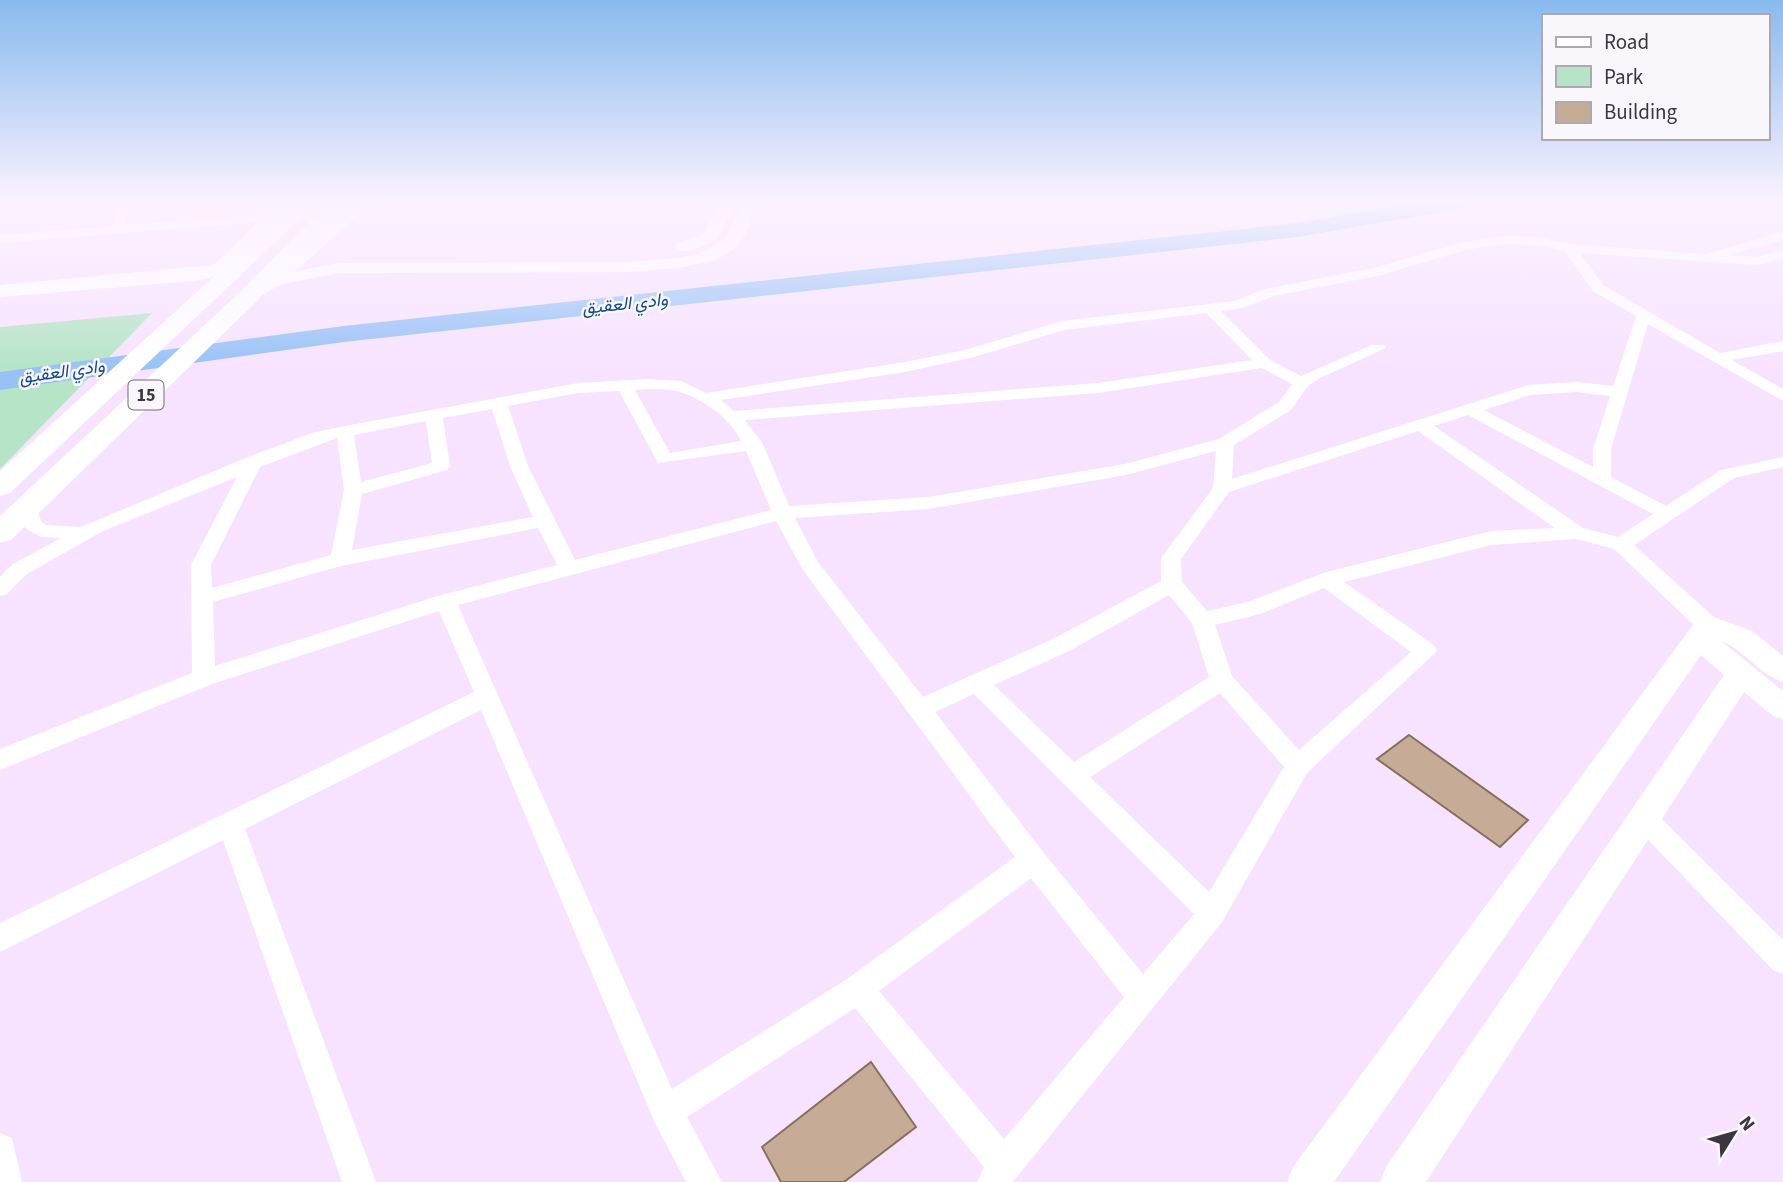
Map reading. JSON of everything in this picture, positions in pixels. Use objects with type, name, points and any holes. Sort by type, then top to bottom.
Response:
[{"type":"highway","name":"15","points":[[37,499],[288,257]]},
{"type":"highway","name":"15","points":[[0,487],[205,297],[240,258]]},
{"type":"highway","points":[[0,533],[37,499]]},
{"type":"main road","points":[[259,288],[299,257]]},
{"type":"main road","points":[[0,291],[218,272],[240,258]]},
{"type":"main road","points":[[0,301],[169,286],[190,287],[205,297]]},
{"type":"street","points":[[362,257],[419,265],[629,267],[706,257]]},
{"type":"street","points":[[259,288],[340,268],[593,257]]},
{"type":"street","points":[[703,398],[905,367],[968,354],[1062,326],[1238,305],[1270,292],[1376,272],[1425,257]]},
{"type":"street","points":[[1576,257],[1598,288],[1643,317],[1783,396]]},
{"type":"street","points":[[1695,257],[1758,261],[1773,257]]},
{"type":"street","points":[[1210,309],[1264,363],[1283,376],[1302,383]]},
{"type":"street","points":[[1602,479],[1602,449],[1643,317]]},
{"type":"street","points":[[1716,358],[1783,346]]},
{"type":"street","points":[[0,760],[204,678],[446,601],[782,513],[928,503],[1126,469],[1225,443],[1285,406],[1302,383],[1340,362],[1378,348]]},
{"type":"street","points":[[731,416],[1098,388],[1264,363]]},
{"type":"street","points":[[624,385],[664,459],[754,444]]},
{"type":"street","points":[[0,589],[20,569],[96,527],[321,436],[578,388],[624,385],[681,386],[731,416],[745,429],[754,444],[782,513],[810,565],[1033,860],[1143,997]]},
{"type":"street","points":[[1222,488],[1528,390],[1577,387],[1621,392]]},
{"type":"street","points":[[498,401],[506,432],[544,521],[569,569]]},
{"type":"street","points":[[1468,408],[1667,514]]},
{"type":"street","points":[[353,490],[441,466],[434,413]]},
{"type":"street","points":[[1420,424],[1576,533]]},
{"type":"street","points":[[340,559],[353,490],[345,431]]},
{"type":"street","points":[[1225,443],[1222,488],[1171,558],[1172,584],[1202,620],[1222,680],[1298,766]]},
{"type":"street","points":[[204,678],[201,565],[254,461]]},
{"type":"street","points":[[1621,544],[1728,474],[1783,462]]},
{"type":"street","points":[[37,499],[32,524],[41,531],[69,533],[96,527]]},
{"type":"street","points":[[202,598],[340,559],[544,521]]},
{"type":"street","points":[[1202,620],[1252,609],[1326,579],[1491,538],[1576,533],[1621,544],[1741,673],[1783,708]]},
{"type":"street","points":[[858,989],[999,1174],[1212,913],[1298,766],[1426,650],[1326,579]]},
{"type":"street","points":[[919,709],[1061,645],[1172,584]]},
{"type":"street","points":[[446,601],[666,1112],[705,1182]]},
{"type":"street","points":[[1703,631],[1742,638],[1783,671]]},
{"type":"street","points":[[1308,1182],[1703,631]]},
{"type":"street","points":[[1401,1182],[1741,673]]},
{"type":"street","points":[[1073,775],[1222,680]]},
{"type":"street","points":[[977,683],[1212,913]]},
{"type":"street","points":[[0,938],[486,696]]},
{"type":"street","points":[[1644,818],[1783,960]]},
{"type":"street","points":[[230,824],[359,1182]]},
{"type":"street","points":[[666,1112],[858,989],[1033,860]]},
{"type":"street","points":[[0,1150],[5,1182]]},
{"type":"green space","points":[[152,313],[0,469],[0,327]]},
{"type":"building","points":[[1409,735],[1528,820],[1500,847],[1377,759]]},
{"type":"building","points":[[871,1062],[916,1127],[844,1182],[781,1182],[762,1147]]},
{"type":"waterway","name":"وادي العقيق","points":[[0,381],[344,334],[1048,257]]}]
